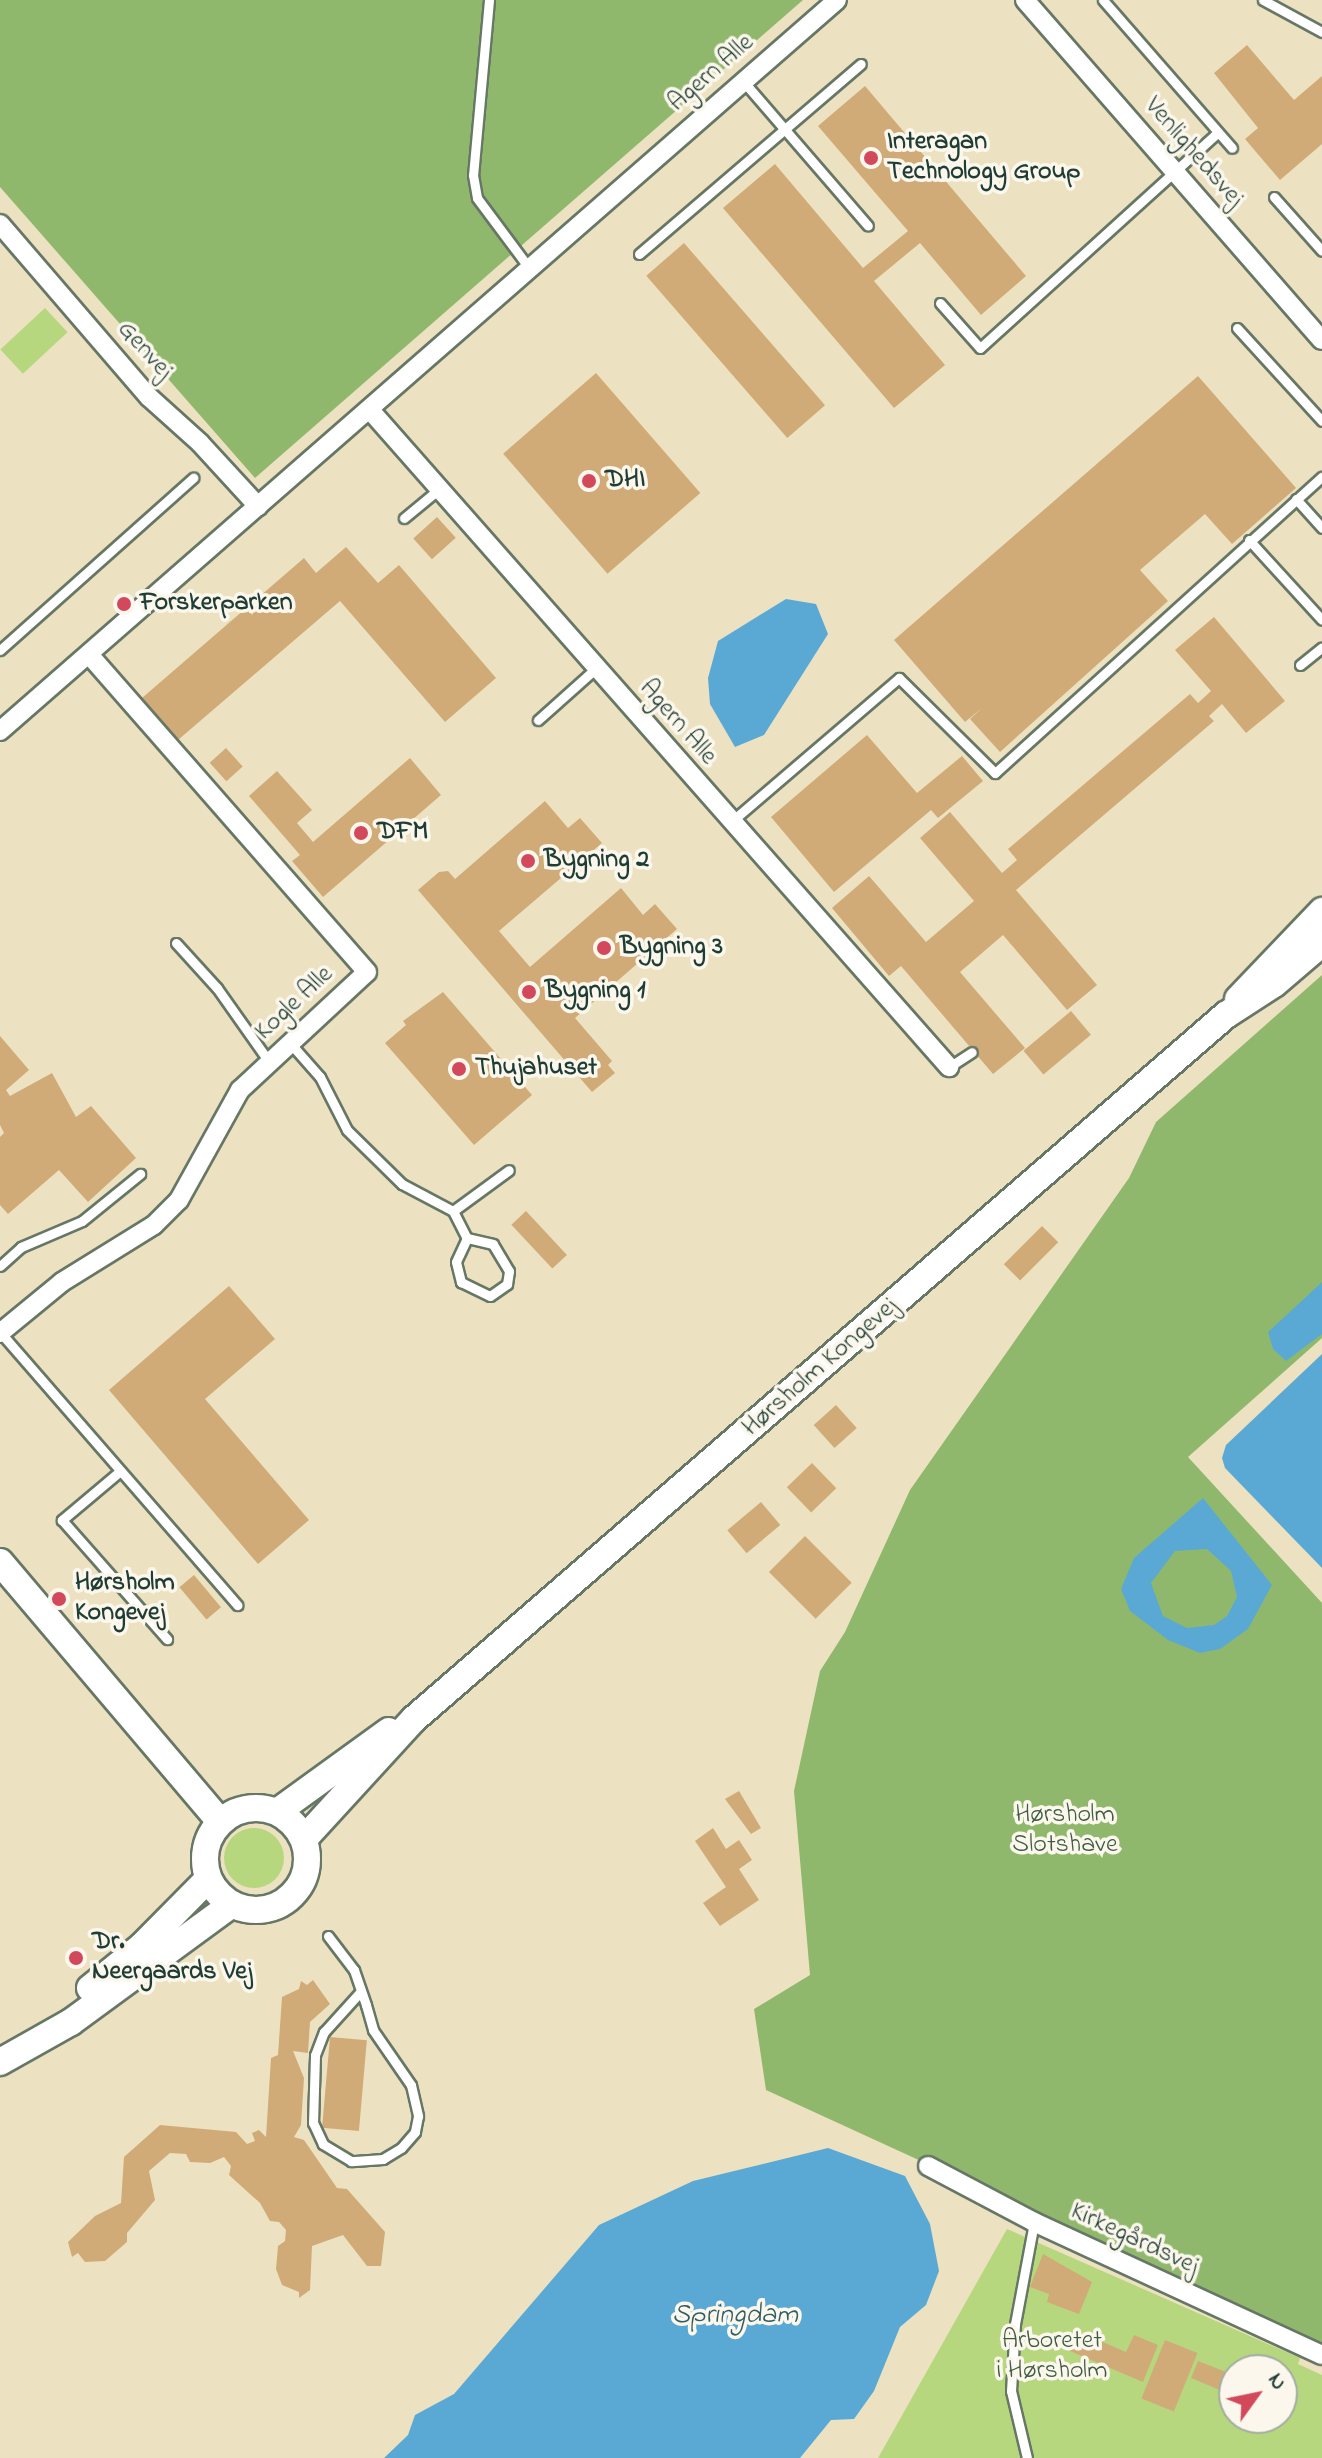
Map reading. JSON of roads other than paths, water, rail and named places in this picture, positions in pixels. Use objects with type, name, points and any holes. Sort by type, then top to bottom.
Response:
[{"type":"main road","name":"Hørsholm Kongevej","points":[[1226,1015],[1261,970],[1322,911]]},
{"type":"main road","name":"Hørsholm Kongevej","points":[[304,1839],[414,1719],[1226,1015],[1274,984],[1322,943]]},
{"type":"main road","points":[[0,1562],[220,1821]]},
{"type":"main road","name":"Hørsholm Kongevej","points":[[277,1812],[414,1719]]},
{"type":"main road","points":[[237,1811],[277,1812],[304,1839],[308,1864],[290,1898],[262,1911],[231,1905],[208,1879],[207,1840],[220,1821],[237,1811]]},
{"type":"main road","points":[[42,2034],[62,2008],[142,1946],[208,1879]]},
{"type":"main road","points":[[0,2062],[42,2034],[71,2022],[231,1905]]},
{"type":"street","name":"Agern Alle","points":[[0,731],[837,0]]},
{"type":"street","name":"Venlighedsvej","points":[[1025,0],[1322,340]]},
{"type":"street","name":"Genvej","points":[[0,224],[149,397],[258,506]]},
{"type":"street","name":"Agern Alle","points":[[370,410],[730,823],[949,1067]]},
{"type":"street","name":"Kogle Alle","points":[[0,1333],[62,1282],[154,1225],[179,1200],[240,1090],[367,972],[89,654]]},
{"type":"street","name":"Kirkegårdsvej","points":[[928,2166],[1034,2222],[1322,2355]]},
{"type":"lane","points":[[489,0],[475,186],[477,198],[530,269]]},
{"type":"lane","points":[[1103,0],[1232,148]]},
{"type":"lane","points":[[1263,0],[1322,32]]},
{"type":"lane","points":[[639,254],[861,64]]},
{"type":"lane","points":[[743,81],[868,226]]},
{"type":"lane","points":[[940,303],[980,348],[1218,132]]},
{"type":"lane","points":[[1274,197],[1322,251]]},
{"type":"lane","points":[[1237,328],[1322,421]]},
{"type":"lane","points":[[730,823],[899,678],[995,773],[1322,477]]},
{"type":"lane","points":[[0,650],[193,478]]},
{"type":"lane","points":[[404,518],[439,489]]},
{"type":"lane","points":[[1296,499],[1322,528]]},
{"type":"lane","points":[[1249,540],[1322,620]]},
{"type":"lane","points":[[1300,665],[1322,647]]},
{"type":"lane","points":[[538,720],[595,669]]},
{"type":"lane","points":[[176,943],[217,988],[270,1063]]},
{"type":"lane","points":[[290,1043],[320,1077],[347,1130],[371,1156],[402,1184],[453,1211],[467,1238],[493,1244],[509,1271],[507,1284],[490,1296],[461,1282],[456,1262],[467,1238]]},
{"type":"lane","points":[[949,1067],[972,1052]]},
{"type":"lane","points":[[453,1211],[509,1170]]},
{"type":"lane","points":[[0,1266],[21,1247],[82,1221],[140,1174]]},
{"type":"lane","points":[[0,1333],[237,1605]]},
{"type":"lane","points":[[119,1472],[62,1520],[167,1639]]},
{"type":"lane","points":[[328,1936],[354,1970],[361,1991],[373,2030],[411,2085],[418,2116],[415,2132],[401,2148],[383,2159],[351,2161],[323,2144],[313,2123],[315,2055],[324,2032],[361,1991]]},
{"type":"lane","points":[[1027,2458],[1011,2391],[1015,2324],[1034,2222]]},
{"type":"water","points":[[786,599],[816,604],[828,634],[764,735],[735,747],[710,704],[708,678],[718,641]]},
{"type":"water","points":[[1322,1282],[1322,1334],[1286,1361],[1273,1349],[1268,1332]]},
{"type":"water","points":[[1322,1354],[1322,1568],[1225,1468],[1222,1458],[1226,1445]]},
{"type":"water","points":[[1203,1498],[1272,1585],[1248,1629],[1220,1649],[1200,1653],[1168,1640],[1130,1611],[1121,1589],[1134,1558]],"holes":[[[1207,1549],[1231,1571],[1237,1597],[1227,1616],[1214,1625],[1187,1628],[1163,1616],[1151,1583],[1175,1551]]]},
{"type":"water","name":"Springdam","points":[[828,2148],[905,2176],[930,2224],[939,2271],[926,2305],[900,2327],[874,2391],[854,2419],[831,2420],[800,2458],[384,2458],[408,2435],[415,2415],[454,2394],[599,2225],[693,2181]]},
{"type":"place","name":"Interagan Technology Group","points":[[871,158]]},
{"type":"place","name":"DHI","points":[[589,481]]},
{"type":"place","name":"Forskerparken","points":[[124,604]]},
{"type":"place","name":"DFM","points":[[361,833]]},
{"type":"place","name":"Bygning 2","points":[[528,861]]},
{"type":"place","name":"Bygning 3","points":[[604,948]]},
{"type":"place","name":"Bygning 1","points":[[529,992]]},
{"type":"place","name":"Thujahuset","points":[[459,1069]]},
{"type":"place","name":"Hørsholm Kongevej","points":[[59,1599]]},
{"type":"place","name":"Dr. Neergaards Vej","points":[[76,1958]]},
{"type":"park label","name":"Hørsholm Slotshave","points":[[1065,1831]]},
{"type":"park label","name":"Arboretet i Hørsholm","points":[[1052,2357]]}]
